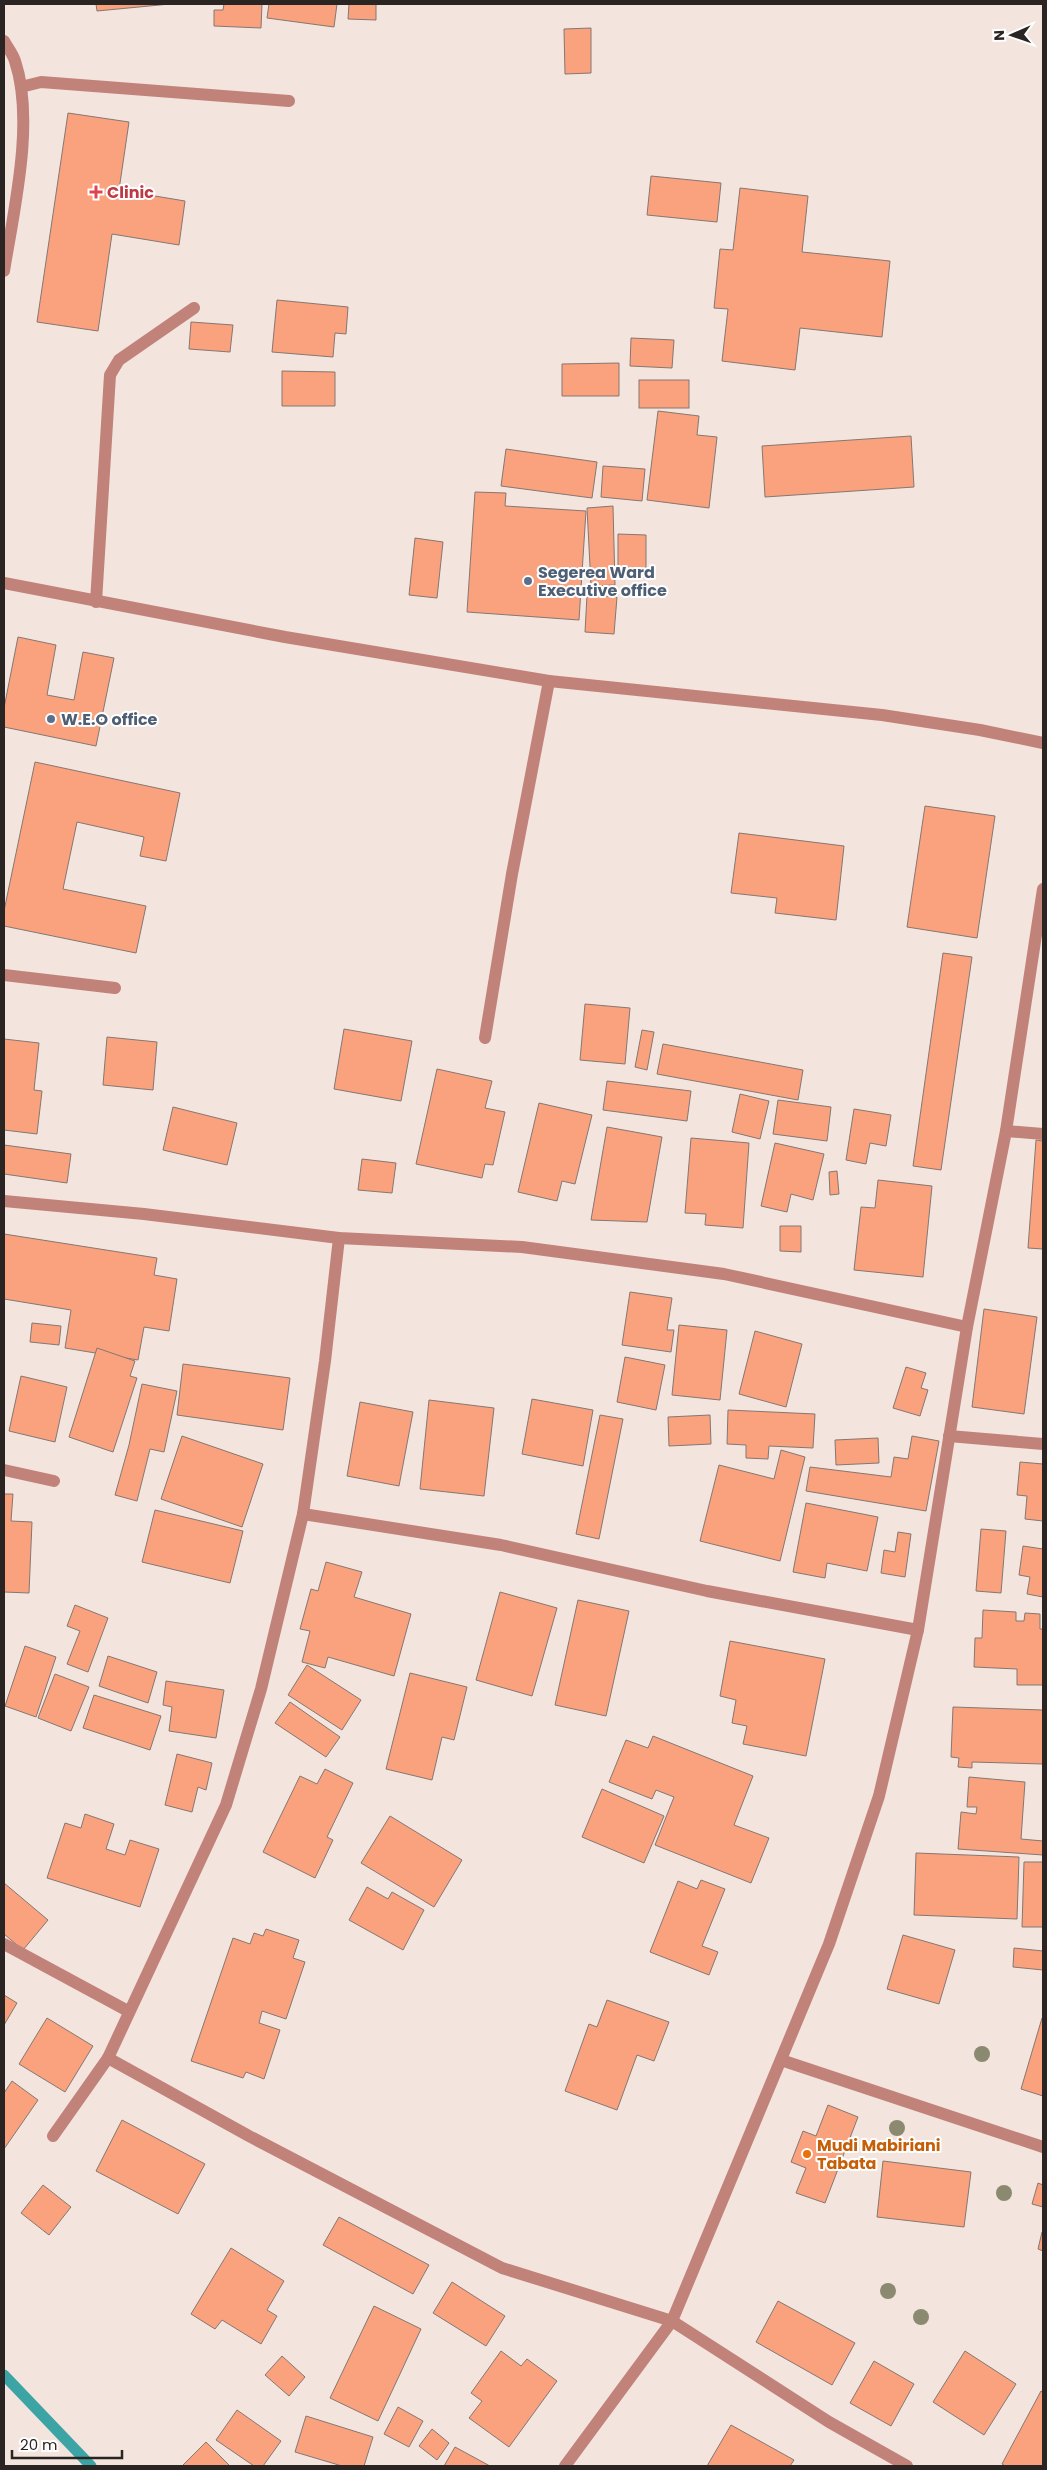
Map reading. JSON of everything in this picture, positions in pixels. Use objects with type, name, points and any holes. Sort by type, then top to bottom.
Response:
[{"type":"street","points":[[4,41],[15,60],[21,86],[23,151],[4,270]]},
{"type":"street","points":[[21,86],[41,82],[289,101]]},
{"type":"street","points":[[96,602],[110,375],[119,360],[194,308]]},
{"type":"street","points":[[4,583],[285,637],[549,681],[882,715],[980,730],[1043,743]]},
{"type":"street","points":[[485,1038],[512,874],[549,681]]},
{"type":"street","points":[[565,2466],[672,2321],[829,1944],[879,1796],[918,1630],[967,1327],[1006,1131],[1038,949],[1043,889]]},
{"type":"street","points":[[4,975],[115,988]]},
{"type":"street","points":[[1006,1131],[1043,1134]]},
{"type":"street","points":[[4,1202],[144,1214],[339,1238],[522,1247],[724,1274],[967,1327]]},
{"type":"street","points":[[53,2136],[108,2058],[128,2011],[226,1805],[261,1689],[303,1514],[325,1361],[339,1238]]},
{"type":"street","points":[[949,1436],[1043,1444]]},
{"type":"street","points":[[4,1470],[54,1480]]},
{"type":"street","points":[[303,1514],[501,1546],[707,1591],[918,1630]]},
{"type":"street","points":[[4,1944],[128,2011]]},
{"type":"street","points":[[108,2058],[249,2136],[502,2268],[672,2321],[829,2422],[908,2466]]},
{"type":"street","points":[[781,2060],[1043,2147]]},
{"type":"building","points":[[96,4],[170,4],[97,11]]},
{"type":"building","points":[[224,4],[262,4],[261,28],[214,26],[214,10],[223,10]]},
{"type":"building","points":[[269,4],[337,4],[334,27],[267,18]]},
{"type":"building","points":[[349,4],[376,4],[376,20],[348,19]]},
{"type":"building","points":[[591,28],[591,73],[565,74],[564,29]]},
{"type":"building","points":[[68,113],[129,122],[119,190],[185,201],[179,245],[112,234],[98,331],[37,322]]},
{"type":"building","points":[[651,176],[721,183],[717,222],[647,215]]},
{"type":"building","points":[[740,188],[808,196],[802,252],[890,261],[882,337],[800,328],[795,370],[722,361],[728,309],[714,308],[720,249],[733,250]]},
{"type":"building","points":[[277,300],[348,307],[346,334],[335,333],[333,357],[272,352]]},
{"type":"building","points":[[191,322],[233,325],[230,352],[189,349]]},
{"type":"building","points":[[631,338],[674,340],[672,368],[630,366]]},
{"type":"building","points":[[619,363],[619,396],[562,396],[562,364]]},
{"type":"building","points":[[282,371],[335,372],[335,406],[282,406]]},
{"type":"building","points":[[639,380],[689,380],[689,408],[639,408]]},
{"type":"building","points":[[658,411],[699,416],[697,435],[717,437],[709,508],[647,500]]},
{"type":"building","points":[[911,436],[914,487],[765,497],[762,446]]},
{"type":"building","points":[[506,449],[597,462],[592,498],[501,486]]},
{"type":"building","points":[[603,466],[645,469],[642,501],[601,497]]},
{"type":"building","points":[[475,492],[506,493],[505,506],[586,511],[579,620],[467,612]]},
{"type":"building","points":[[613,506],[615,585],[591,586],[587,508]]},
{"type":"building","points":[[618,534],[646,535],[646,568],[618,568]]},
{"type":"building","points":[[415,538],[443,542],[437,598],[409,595]]},
{"type":"building","points":[[587,595],[617,597],[614,634],[585,632]]},
{"type":"building","points":[[18,637],[56,645],[47,695],[74,700],[83,652],[114,658],[96,746],[4,727],[4,708]]},
{"type":"building","points":[[35,762],[180,793],[166,861],[140,856],[144,837],[77,822],[63,889],[146,906],[136,953],[4,926],[4,911]]},
{"type":"building","points":[[925,806],[995,816],[977,938],[907,927]]},
{"type":"building","points":[[739,833],[844,846],[836,920],[775,913],[777,898],[731,893]]},
{"type":"building","points":[[943,953],[972,957],[941,1170],[913,1166]]},
{"type":"building","points":[[585,1004],[630,1008],[625,1064],[580,1060]]},
{"type":"building","points":[[344,1029],[412,1041],[401,1101],[334,1089]]},
{"type":"building","points":[[642,1030],[654,1032],[647,1070],[635,1067]]},
{"type":"building","points":[[107,1037],[157,1042],[153,1090],[103,1085]]},
{"type":"building","points":[[4,1039],[39,1043],[34,1090],[42,1091],[37,1134],[4,1130]]},
{"type":"building","points":[[663,1044],[803,1070],[798,1100],[657,1074]]},
{"type":"building","points":[[437,1069],[492,1081],[485,1108],[505,1112],[493,1165],[485,1164],[482,1178],[416,1164]]},
{"type":"building","points":[[607,1081],[691,1091],[687,1121],[603,1110]]},
{"type":"building","points":[[740,1094],[769,1101],[760,1139],[732,1132]]},
{"type":"building","points":[[778,1100],[831,1107],[827,1141],[773,1134]]},
{"type":"building","points":[[539,1103],[592,1115],[575,1184],[562,1181],[557,1201],[518,1192]]},
{"type":"building","points":[[173,1107],[237,1123],[227,1165],[163,1150]]},
{"type":"building","points":[[854,1109],[891,1115],[886,1146],[870,1143],[866,1164],[846,1160]]},
{"type":"building","points":[[607,1127],[662,1137],[647,1222],[591,1220]]},
{"type":"building","points":[[691,1138],[749,1143],[743,1228],[705,1225],[706,1214],[685,1213]]},
{"type":"building","points":[[1036,1140],[1043,1141],[1043,1249],[1028,1248]]},
{"type":"building","points":[[775,1143],[824,1154],[813,1200],[791,1194],[787,1212],[761,1206]]},
{"type":"building","points":[[4,1145],[71,1154],[67,1183],[4,1174]]},
{"type":"building","points":[[362,1159],[396,1163],[392,1193],[358,1190]]},
{"type":"building","points":[[837,1171],[839,1194],[830,1195],[829,1172]]},
{"type":"building","points":[[878,1180],[932,1186],[923,1277],[854,1270],[861,1207],[875,1208]]},
{"type":"building","points":[[780,1226],[801,1226],[801,1252],[780,1251]]},
{"type":"building","points":[[4,1234],[157,1258],[154,1275],[177,1279],[169,1331],[144,1327],[138,1360],[65,1348],[71,1310],[4,1299]]},
{"type":"building","points":[[630,1292],[672,1298],[667,1330],[674,1330],[671,1352],[622,1345]]},
{"type":"building","points":[[984,1309],[1037,1317],[1024,1414],[972,1407]]},
{"type":"building","points":[[32,1323],[61,1326],[59,1345],[30,1342]]},
{"type":"building","points":[[679,1325],[727,1330],[720,1400],[672,1395]]},
{"type":"building","points":[[755,1331],[802,1344],[786,1407],[739,1394]]},
{"type":"building","points":[[97,1348],[135,1361],[130,1376],[137,1378],[113,1452],[69,1437]]},
{"type":"building","points":[[625,1357],[665,1365],[656,1410],[617,1402]]},
{"type":"building","points":[[183,1364],[290,1378],[283,1430],[177,1415]]},
{"type":"building","points":[[906,1367],[926,1373],[921,1388],[928,1390],[920,1416],[893,1408]]},
{"type":"building","points":[[21,1376],[67,1387],[55,1442],[9,1431]]},
{"type":"building","points":[[142,1384],[177,1391],[164,1452],[150,1449],[137,1501],[115,1495],[129,1445]]},
{"type":"building","points":[[532,1399],[593,1410],[583,1466],[522,1454]]},
{"type":"building","points":[[429,1400],[494,1408],[484,1496],[420,1489]]},
{"type":"building","points":[[360,1402],[413,1412],[399,1486],[347,1476]]},
{"type":"building","points":[[728,1410],[815,1414],[813,1448],[769,1446],[768,1459],[746,1458],[746,1445],[727,1444]]},
{"type":"building","points":[[600,1415],[623,1419],[599,1539],[576,1534]]},
{"type":"building","points":[[710,1415],[711,1444],[669,1446],[668,1417]]},
{"type":"building","points":[[182,1436],[263,1464],[242,1527],[161,1499]]},
{"type":"building","points":[[912,1436],[939,1441],[926,1511],[806,1491],[810,1467],[891,1477],[894,1457],[908,1459]]},
{"type":"building","points":[[878,1438],[879,1463],[836,1465],[835,1440]]},
{"type":"building","points":[[781,1450],[805,1457],[780,1561],[700,1541],[719,1465],[774,1479]]},
{"type":"building","points":[[1020,1462],[1043,1464],[1043,1521],[1025,1519],[1027,1496],[1017,1495]]},
{"type":"building","points":[[4,1494],[13,1494],[11,1521],[32,1522],[29,1593],[4,1592]]},
{"type":"building","points":[[806,1503],[878,1517],[867,1571],[827,1563],[825,1578],[793,1572]]},
{"type":"building","points":[[155,1510],[243,1531],[230,1583],[142,1562]]},
{"type":"building","points":[[981,1529],[1006,1531],[1001,1593],[976,1591]]},
{"type":"building","points":[[898,1532],[911,1534],[905,1577],[881,1573],[884,1550],[895,1552]]},
{"type":"building","points":[[1023,1546],[1043,1549],[1043,1597],[1027,1594],[1030,1577],[1019,1575]]},
{"type":"building","points":[[326,1562],[362,1572],[354,1597],[411,1614],[394,1676],[328,1657],[325,1668],[302,1662],[310,1631],[300,1629],[311,1589],[318,1591]]},
{"type":"building","points":[[500,1592],[557,1608],[532,1696],[476,1680]]},
{"type":"building","points":[[578,1600],[629,1611],[606,1716],[555,1705]]},
{"type":"building","points":[[75,1605],[108,1618],[88,1672],[67,1664],[80,1631],[67,1626]]},
{"type":"building","points":[[983,1610],[1016,1612],[1016,1621],[1024,1621],[1025,1613],[1040,1614],[1040,1629],[1043,1629],[1043,1685],[1017,1685],[1017,1669],[974,1667],[975,1638],[982,1638]]},
{"type":"building","points":[[730,1641],[825,1659],[806,1756],[743,1744],[747,1726],[732,1723],[736,1700],[720,1696]]},
{"type":"building","points":[[25,1646],[56,1657],[36,1717],[5,1706]]},
{"type":"building","points":[[108,1656],[157,1672],[148,1703],[99,1686]]},
{"type":"building","points":[[307,1665],[361,1700],[342,1730],[288,1695]]},
{"type":"building","points":[[410,1673],[467,1687],[454,1740],[442,1737],[432,1780],[386,1769]]},
{"type":"building","points":[[55,1674],[89,1687],[71,1731],[38,1718]]},
{"type":"building","points":[[166,1681],[224,1690],[216,1738],[169,1731],[172,1707],[163,1705]]},
{"type":"building","points":[[94,1695],[161,1716],[150,1750],[83,1728]]},
{"type":"building","points":[[290,1702],[340,1737],[326,1757],[275,1723]]},
{"type":"building","points":[[953,1707],[1043,1710],[1043,1764],[972,1762],[972,1768],[958,1767],[959,1758],[951,1757]]},
{"type":"building","points":[[653,1736],[753,1776],[734,1825],[769,1838],[751,1883],[655,1845],[674,1797],[656,1790],[652,1799],[609,1782],[626,1740],[648,1748]]},
{"type":"building","points":[[177,1754],[212,1763],[206,1790],[198,1787],[192,1812],[165,1805]]},
{"type":"building","points":[[325,1769],[353,1783],[327,1837],[333,1840],[315,1878],[263,1852],[300,1776],[317,1784]]},
{"type":"building","points":[[969,1777],[1025,1782],[1021,1839],[1043,1841],[1043,1855],[958,1849],[961,1812],[976,1814],[977,1807],[967,1807]]},
{"type":"building","points":[[602,1789],[664,1816],[644,1863],[582,1837]]},
{"type":"building","points":[[85,1814],[114,1824],[106,1849],[125,1855],[130,1840],[159,1849],[140,1907],[47,1878],[65,1823],[81,1828]]},
{"type":"building","points":[[390,1816],[462,1860],[434,1907],[361,1863]]},
{"type":"building","points":[[916,1853],[1019,1857],[1017,1919],[914,1915]]},
{"type":"building","points":[[1024,1862],[1043,1862],[1043,1927],[1022,1927]]},
{"type":"building","points":[[701,1880],[725,1889],[702,1946],[718,1952],[709,1975],[650,1952],[678,1881],[697,1889]]},
{"type":"building","points":[[4,1883],[48,1920],[23,1950],[4,1934]]},
{"type":"building","points":[[367,1887],[388,1899],[392,1892],[424,1910],[403,1950],[349,1920]]},
{"type":"building","points":[[266,1929],[299,1940],[293,1958],[305,1962],[286,2019],[262,2011],[259,2023],[280,2030],[264,2079],[246,2072],[243,2078],[191,2061],[233,1938],[250,1944],[254,1933],[263,1936]]},
{"type":"building","points":[[903,1935],[955,1950],[939,2004],[887,1989]]},
{"type":"building","points":[[1014,1948],[1043,1951],[1043,1970],[1013,1967]]},
{"type":"building","points":[[4,1995],[17,2003],[4,2025]]},
{"type":"building","points":[[607,2000],[669,2022],[654,2061],[637,2055],[617,2110],[565,2091],[589,2024],[597,2027]]},
{"type":"building","points":[[47,2018],[93,2046],[65,2092],[19,2064]]},
{"type":"building","points":[[1043,2019],[1043,2096],[1021,2089]]},
{"type":"building","points":[[12,2081],[38,2100],[4,2149],[4,2093]]},
{"type":"building","points":[[828,2105],[858,2117],[825,2203],[796,2193],[806,2168],[791,2162],[803,2131],[816,2136]]},
{"type":"building","points":[[122,2120],[205,2164],[178,2214],[96,2171]]},
{"type":"building","points":[[883,2161],[971,2172],[964,2227],[877,2217]]},
{"type":"building","points":[[1038,2183],[1043,2185],[1043,2207],[1032,2204]]},
{"type":"building","points":[[43,2185],[71,2207],[49,2235],[21,2213]]},
{"type":"building","points":[[339,2217],[429,2265],[413,2294],[323,2245]]},
{"type":"building","points":[[1043,2232],[1043,2251],[1038,2249]]},
{"type":"building","points":[[231,2248],[284,2281],[267,2310],[277,2316],[261,2344],[222,2320],[215,2329],[191,2314]]},
{"type":"building","points":[[452,2282],[505,2316],[486,2346],[433,2313]]},
{"type":"building","points":[[778,2301],[855,2343],[832,2385],[756,2342]]},
{"type":"building","points":[[374,2306],[421,2329],[378,2421],[330,2398]]},
{"type":"building","points":[[501,2351],[521,2366],[527,2359],[557,2381],[509,2447],[469,2418],[482,2401],[471,2393]]},
{"type":"building","points":[[965,2351],[1016,2384],[984,2435],[933,2402]]},
{"type":"building","points":[[282,2356],[305,2377],[289,2396],[265,2375]]},
{"type":"building","points":[[874,2361],[914,2384],[891,2426],[850,2403]]},
{"type":"building","points":[[1041,2391],[1043,2392],[1043,2466],[1005,2466],[1002,2464]]},
{"type":"building","points":[[398,2407],[423,2421],[409,2447],[384,2434]]},
{"type":"building","points":[[237,2410],[281,2441],[263,2466],[254,2466],[216,2440]]},
{"type":"building","points":[[306,2416],[373,2437],[364,2466],[342,2466],[295,2452]]},
{"type":"building","points":[[731,2425],[794,2460],[790,2466],[707,2466]]},
{"type":"building","points":[[432,2429],[449,2443],[437,2460],[419,2446]]},
{"type":"building","points":[[206,2442],[230,2466],[182,2466]]},
{"type":"building","points":[[455,2447],[490,2466],[444,2466]]},
{"type":"waterway","points":[[4,2375],[91,2466]]},
{"type":"place","name":"Clinic","points":[[96,192]]},
{"type":"place","name":"Segerea Ward Executive office","points":[[528,581]]},
{"type":"place","name":"W.E.O office","points":[[51,719]]},
{"type":"place","name":"Mudi Mabiriani Tabata","points":[[807,2154]]}]
